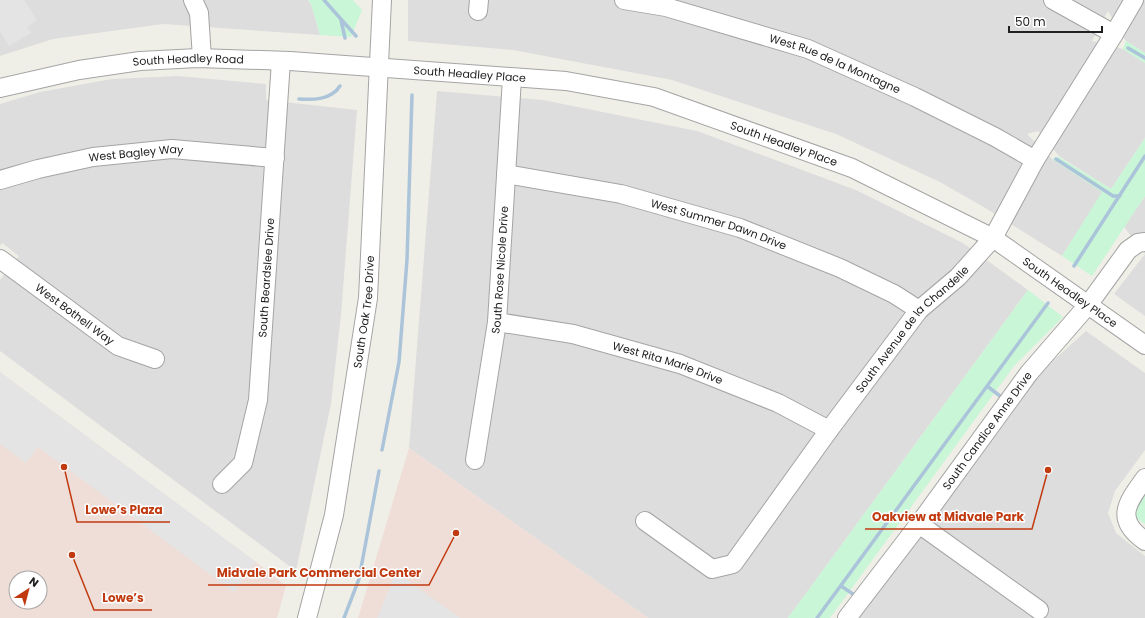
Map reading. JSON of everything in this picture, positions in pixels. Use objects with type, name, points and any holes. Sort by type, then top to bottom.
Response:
[{"type":"street","points":[[193,0],[199,13],[202,58]]},
{"type":"street","name":"South Oak Tree Drive","points":[[306,618],[334,515],[368,298],[382,0]]},
{"type":"street","name":"West Rue de la Montagne","points":[[624,0],[666,7],[808,50],[914,97],[995,137],[1035,160]]},
{"type":"street","points":[[1053,0],[1114,34]]},
{"type":"street","name":"South Avenue de la Chandelle","points":[[645,521],[712,569],[733,564],[829,430],[918,310],[958,277],[993,238],[1035,160],[1134,0]]},
{"type":"street","name":"South Headley Road","points":[[0,88],[79,70],[140,60],[202,58],[281,61],[378,68]]},
{"type":"street","name":"South Beardslee Drive","points":[[222,484],[243,463],[258,400],[281,61]]},
{"type":"street","name":"South Headley Place","points":[[378,68],[566,82],[654,97],[852,168],[993,238],[1145,345]]},
{"type":"street","name":"South Rose Nicole Drive","points":[[475,460],[497,322],[512,78]]},
{"type":"street","name":"West Bagley Way","points":[[0,180],[38,169],[93,157],[172,150],[275,158]]},
{"type":"street","name":"West Summer Dawn Drive","points":[[506,174],[621,194],[740,228],[840,268],[894,294],[918,310]]},
{"type":"street","name":"South Candice Anne Drive","points":[[847,618],[919,524],[1029,373],[1088,305],[1128,250],[1138,243],[1145,242]]},
{"type":"street","name":"West Bothell Way","points":[[0,259],[118,346],[155,358]]},
{"type":"street","name":"West Rita Marie Drive","points":[[497,322],[574,334],[680,364],[778,403],[829,430]]},
{"type":"street","points":[[1145,478],[1130,499],[1127,506],[1126,515],[1130,526],[1137,536],[1145,541]]},
{"type":"street","points":[[919,524],[1039,610]]},
{"type":"shaded area","points":[[0,0],[308,0],[311,4],[320,35],[163,24],[53,39],[0,56]]},
{"type":"shaded area","points":[[0,0],[24,0],[37,20],[27,27],[31,33],[9,46],[0,32]]},
{"type":"shaded area","points":[[408,0],[1145,0],[1145,53],[1126,41],[1108,11],[1092,41],[1123,49],[1145,63],[1145,138],[1111,189],[1059,156],[1038,131],[1027,134],[1052,159],[1103,192],[1062,256],[987,209],[940,182],[836,134],[672,80],[513,50],[408,41]]},
{"type":"shaded area","points":[[177,76],[266,84],[266,100],[357,110],[341,315],[331,404],[296,571],[0,351],[0,280],[19,256],[2,243],[0,246],[0,104],[40,92],[112,79]]},
{"type":"shaded area","points":[[437,91],[543,100],[697,131],[856,190],[963,243],[1028,290],[788,618],[648,618],[409,448]]},
{"type":"shaded area","points":[[1145,196],[1145,254],[1124,227]]},
{"type":"shaded area","points":[[1145,254],[1145,316],[1114,294]]},
{"type":"shaded area","points":[[1086,331],[1145,373],[1145,450],[1115,491],[1108,513],[1116,533],[1145,556],[1145,618],[859,618],[1036,376]]},
{"type":"shaded area","points":[[0,372],[256,562],[286,586],[277,618],[0,618]]},
{"type":"shaded area","points":[[0,372],[256,562],[234,592],[38,447],[26,463],[0,444]]},
{"type":"shaded area","points":[[409,448],[648,618],[358,618]]},
{"type":"shaded area","points":[[396,572],[460,618],[377,618]]},
{"type":"green space","points":[[308,0],[353,0],[362,10],[351,37],[320,35],[311,4]]},
{"type":"green space","points":[[1126,41],[1145,53],[1145,63],[1123,49]]},
{"type":"green space","points":[[1145,138],[1145,196],[1092,276],[1062,256],[1102,192],[1052,159],[1059,157],[1111,189]]},
{"type":"green space","points":[[1028,290],[1063,317],[1014,366],[830,618],[788,618]]},
{"type":"green space","points":[[1145,493],[1145,524],[1130,514]]},
{"type":"waterway","points":[[324,0],[356,36]]},
{"type":"waterway","points":[[341,20],[345,38]]},
{"type":"waterway","points":[[1128,48],[1145,58]]},
{"type":"waterway","points":[[299,99],[316,99],[327,97],[336,91],[340,86]]},
{"type":"waterway","points":[[382,450],[399,362],[407,260],[412,95]]},
{"type":"waterway","points":[[1074,266],[1145,156]]},
{"type":"waterway","points":[[1056,159],[1113,196],[1120,196]]},
{"type":"waterway","points":[[817,618],[1048,303]]},
{"type":"waterway","points":[[987,386],[1000,396]]},
{"type":"waterway","points":[[344,618],[359,579],[379,471]]},
{"type":"waterway","points":[[841,586],[856,596]]},
{"type":"place","name":"Lowe’s Plaza","points":[[64,467]]},
{"type":"place","name":"Oakview at Midvale Park","points":[[1048,470]]},
{"type":"place","name":"Midvale Park Commercial Center","points":[[456,533]]},
{"type":"place","name":"Lowe’s","points":[[72,555]]}]
